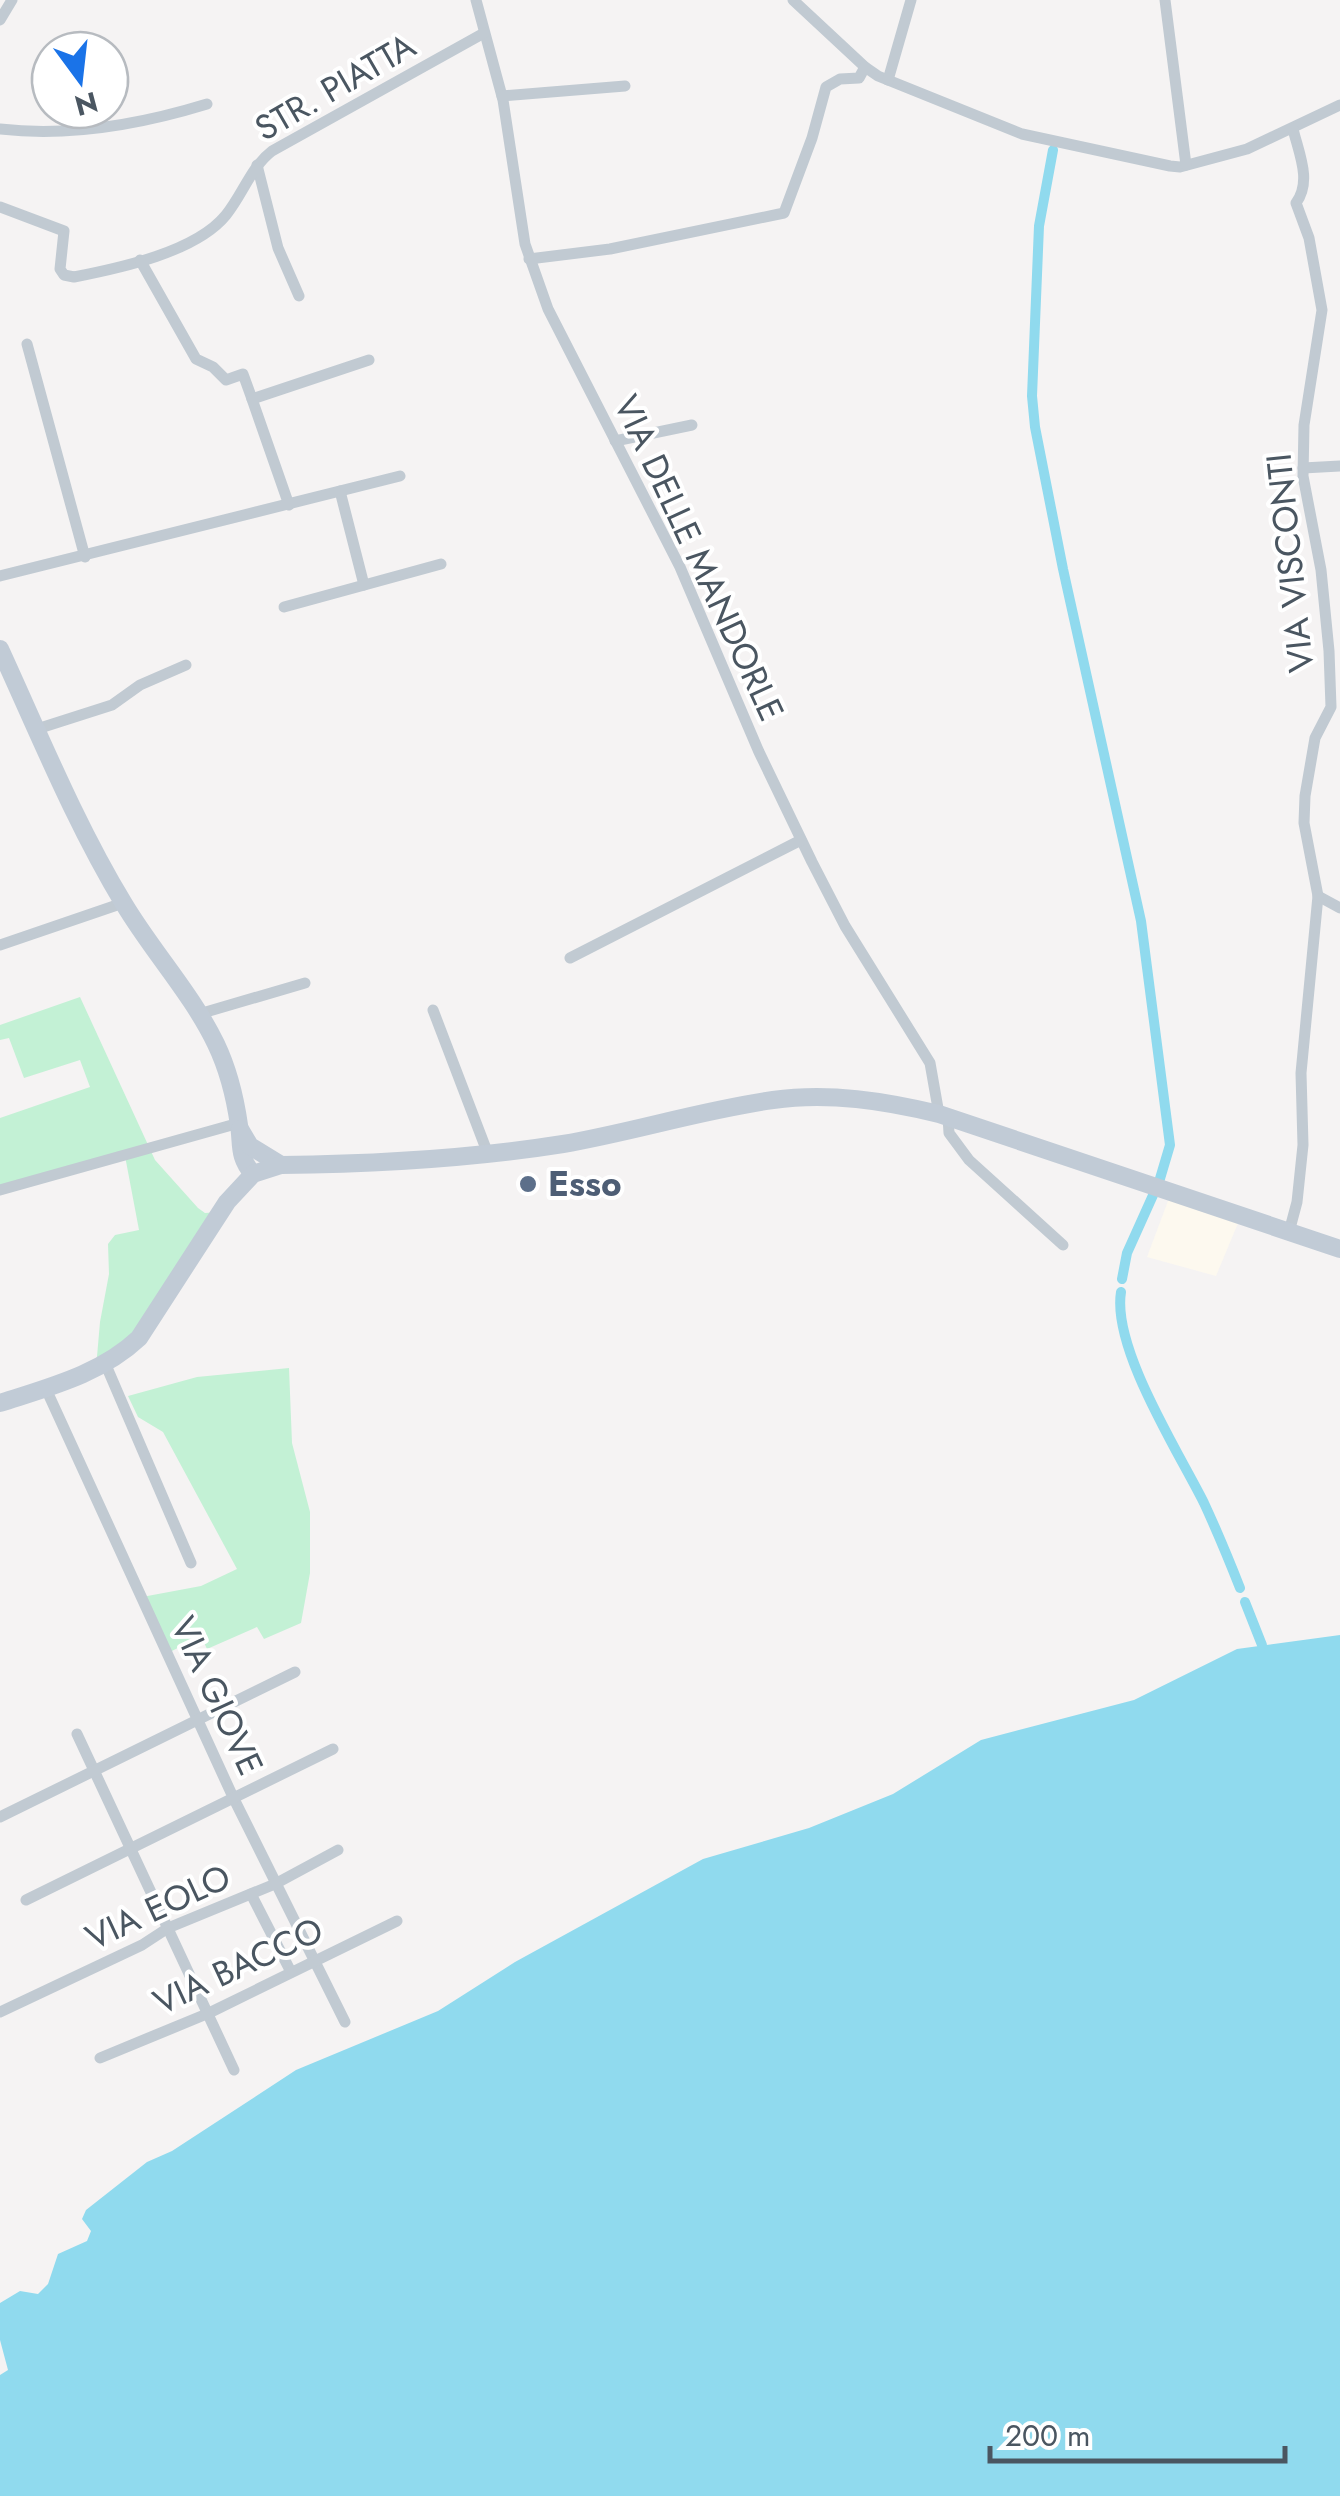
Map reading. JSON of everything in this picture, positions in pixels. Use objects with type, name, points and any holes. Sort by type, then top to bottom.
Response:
[{"type":"main road","points":[[0,649],[123,903],[198,1014],[228,1071],[245,1149],[244,1164],[253,1174]]},
{"type":"main road","points":[[0,1403],[46,1389],[120,1356],[139,1338],[227,1202],[253,1174],[282,1165],[385,1164],[564,1144],[776,1100],[858,1099],[944,1116],[1340,1249]]},
{"type":"main road","points":[[245,1149],[282,1165]]},
{"type":"main road","points":[[227,1202],[245,1149]]},
{"type":"street","points":[[0,20],[12,0]]},
{"type":"street","name":"VIA DELLE MANDORLE","points":[[476,0],[502,96],[529,259],[548,308],[680,567],[759,752],[844,926],[930,1064],[950,1133],[969,1160],[1064,1245]]},
{"type":"street","points":[[794,0],[865,67],[888,80],[1022,134],[1150,164],[1186,165],[1247,149],[1340,105]]},
{"type":"street","points":[[888,80],[912,0]]},
{"type":"street","points":[[1165,0],[1186,165]]},
{"type":"street","name":"STR. PIATTA","points":[[0,208],[64,231],[60,269],[64,274],[94,274],[140,260],[203,236],[221,222],[258,165],[272,151],[484,33]]},
{"type":"street","points":[[529,259],[629,246],[784,213],[826,87],[840,79],[859,78],[865,67]]},
{"type":"street","points":[[502,96],[625,86]]},
{"type":"street","points":[[0,129],[43,130],[139,122],[207,104]]},
{"type":"street","name":"VIA VISCONTI","points":[[1289,1232],[1297,1202],[1303,1145],[1301,1073],[1318,896],[1304,823],[1305,796],[1315,738],[1335,702],[1320,570],[1303,468],[1304,424],[1322,310],[1309,238],[1297,212],[1296,203],[1304,192],[1304,172],[1293,129]]},
{"type":"street","points":[[258,165],[278,248],[300,296]]},
{"type":"street","points":[[140,260],[196,359],[213,367],[226,380],[243,374],[288,505]]},
{"type":"street","points":[[27,344],[85,557]]},
{"type":"street","points":[[252,399],[369,360]]},
{"type":"street","points":[[616,441],[692,425]]},
{"type":"street","points":[[1303,468],[1340,466]]},
{"type":"street","points":[[0,576],[400,476]]},
{"type":"street","points":[[340,491],[364,585]]},
{"type":"street","points":[[284,607],[441,564]]},
{"type":"street","points":[[37,729],[112,705],[140,685],[186,666]]},
{"type":"street","points":[[570,958],[801,840]]},
{"type":"street","points":[[1318,896],[1340,908]]},
{"type":"street","points":[[0,945],[123,903]]},
{"type":"street","points":[[198,1014],[305,983]]},
{"type":"street","points":[[433,1010],[488,1154]]},
{"type":"street","points":[[0,1190],[240,1126]]},
{"type":"street","points":[[105,1364],[191,1563]]},
{"type":"street","name":"VIA GIOVE","points":[[46,1389],[233,1798],[345,2022]]},
{"type":"street","points":[[0,1817],[198,1716],[295,1672]]},
{"type":"street","points":[[77,1734],[234,2070]]},
{"type":"street","points":[[26,1900],[333,1749]]},
{"type":"street","name":"VIA EOLO","points":[[0,2012],[142,1945],[168,1928],[275,1884],[338,1850]]},
{"type":"street","points":[[251,1894],[292,1972]]},
{"type":"street","name":"VIA BACCO","points":[[100,2058],[209,2013],[397,1921]]},
{"type":"shaded area","points":[[1171,1193],[1241,1216],[1216,1276],[1147,1257]]},
{"type":"green space","points":[[80,997],[155,1160],[198,1208],[205,1213],[220,1212],[139,1338],[96,1368],[109,1274],[108,1244],[115,1235],[139,1230],[125,1156],[0,1190],[0,1118],[90,1087],[80,1060],[24,1078],[9,1038],[0,1040],[0,1025]]},
{"type":"green space","points":[[289,1368],[292,1443],[310,1512],[310,1573],[301,1623],[264,1639],[257,1627],[207,1649],[201,1636],[168,1653],[142,1597],[201,1586],[237,1569],[163,1432],[138,1417],[128,1396],[197,1377]]},
{"type":"water","points":[[1340,1635],[1340,2496],[0,2496],[0,2375],[8,2370],[0,2340],[0,2303],[20,2291],[38,2294],[48,2284],[58,2254],[87,2241],[91,2231],[82,2219],[86,2210],[147,2162],[172,2151],[296,2070],[438,2011],[515,1962],[703,1859],[809,1828],[893,1794],[981,1740],[1134,1700],[1237,1649]]},
{"type":"waterway","points":[[1053,150],[1039,226],[1032,396],[1035,427],[1141,921],[1170,1145],[1159,1182]]},
{"type":"waterway","points":[[1122,1279],[1127,1253],[1154,1193]]},
{"type":"waterway","points":[[1121,1292],[1121,1315],[1136,1370],[1204,1503],[1240,1588]]},
{"type":"waterway","points":[[1245,1602],[1262,1645]]},
{"type":"place","name":"Esso","points":[[528,1184]]}]
